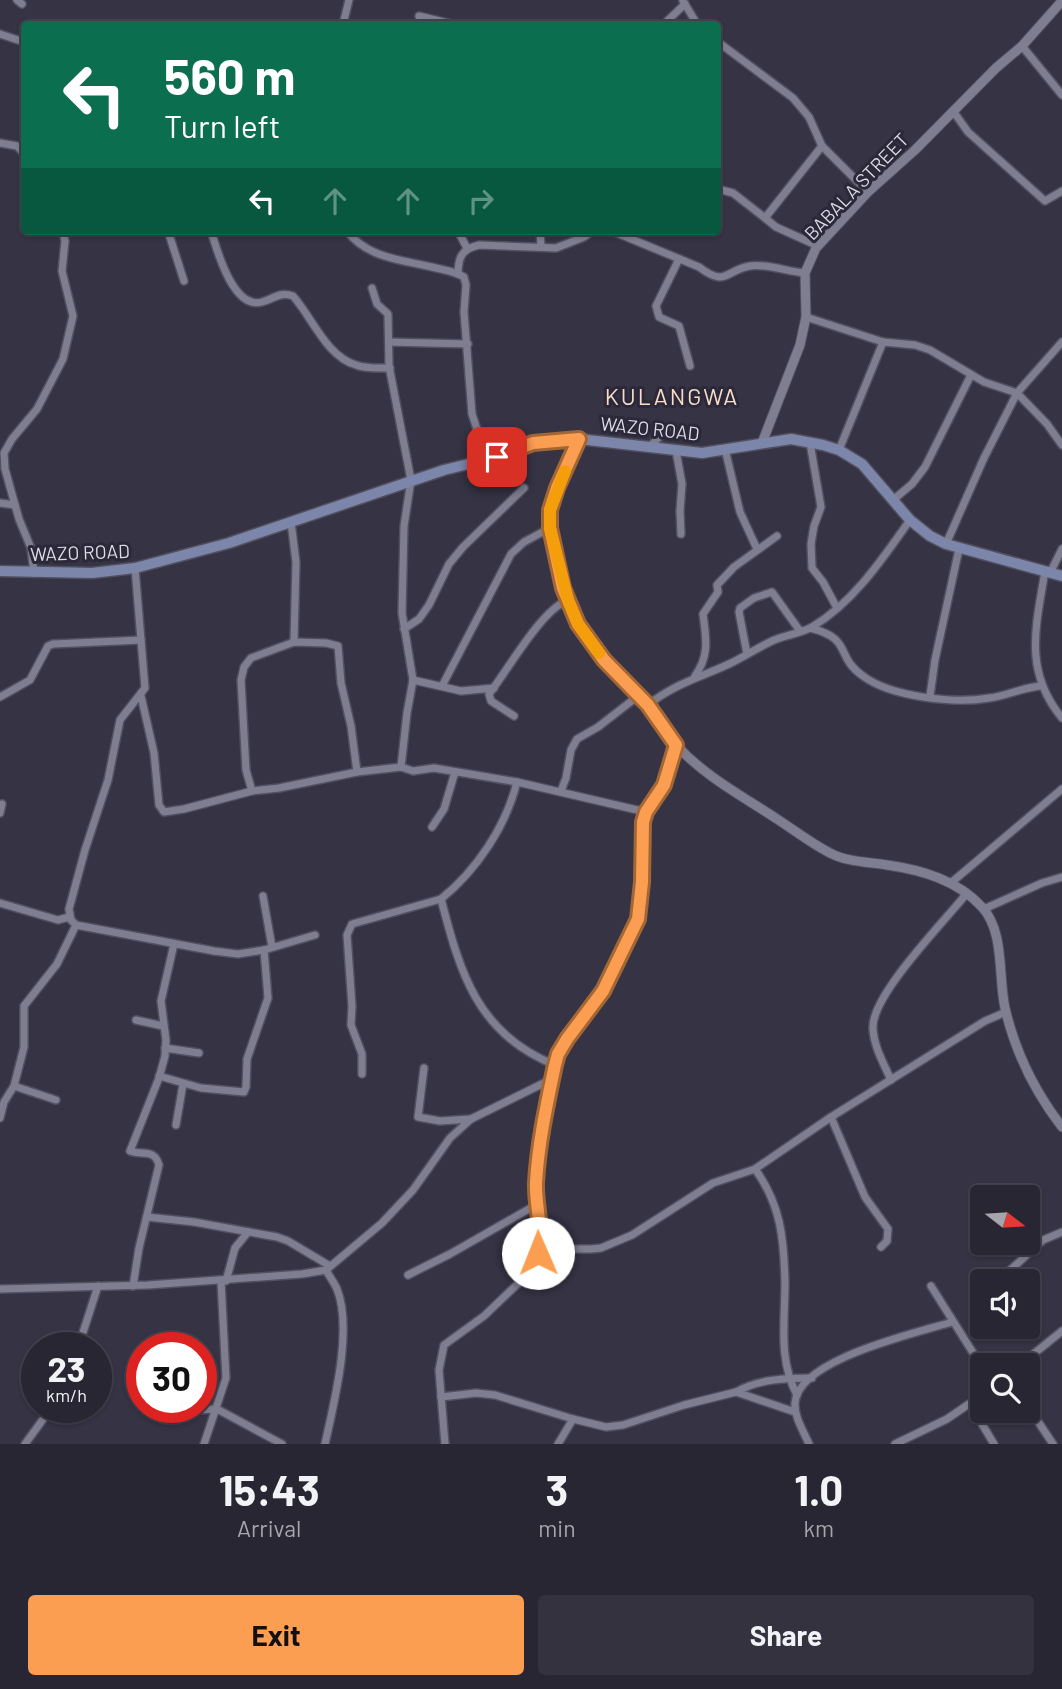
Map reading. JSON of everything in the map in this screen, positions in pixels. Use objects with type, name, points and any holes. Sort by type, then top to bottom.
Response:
[{"type":"main road","name":"WAZO ROAD","points":[[0,571],[92,573],[135,568],[229,543],[411,480],[497,457],[533,443],[579,439],[702,453],[791,439],[839,450],[862,464],[910,520],[930,536],[959,549],[1062,576]]},
{"type":"street","points":[[344,21],[349,0]]},
{"type":"street","name":"BABALA STREET","points":[[762,443],[792,370],[806,317],[805,273],[818,246],[868,192],[1022,46],[1062,1]]},
{"type":"street","points":[[667,21],[684,2],[695,21]]},
{"type":"street","points":[[419,16],[440,21]]},
{"type":"street","points":[[0,34],[21,41]]},
{"type":"street","points":[[1022,46],[1062,94]]},
{"type":"street","points":[[721,48],[800,106],[809,117],[822,146],[868,192]]},
{"type":"street","points":[[953,111],[968,132],[1045,201],[1062,191]]},
{"type":"street","points":[[0,143],[17,146],[21,151]]},
{"type":"street","points":[[765,218],[822,146]]},
{"type":"street","points":[[721,190],[733,193],[776,227],[818,246]]},
{"type":"street","points":[[34,573],[31,548],[2,458],[12,439],[37,409],[63,359],[73,316],[62,271],[64,235]]},
{"type":"street","points":[[169,235],[184,281]]},
{"type":"street","points":[[212,235],[224,271],[248,300],[257,303],[288,293],[336,352],[356,365],[390,368]]},
{"type":"street","points":[[351,235],[362,247],[374,254],[458,274],[464,278],[472,414],[480,438],[497,457]]},
{"type":"street","points":[[460,235],[467,248]]},
{"type":"street","points":[[540,235],[541,246]]},
{"type":"street","points":[[458,274],[462,254],[467,248],[479,245],[556,248],[587,235]]},
{"type":"street","points":[[622,235],[699,267],[711,276],[728,276],[750,265],[805,273]]},
{"type":"street","points":[[679,259],[656,306],[659,317],[678,326],[688,352],[690,366]]},
{"type":"street","points":[[372,288],[377,304],[388,314],[390,368],[411,480],[404,526],[402,599],[413,680],[401,766]]},
{"type":"street","points":[[806,317],[883,342],[915,345],[930,350],[984,382],[1017,393],[1062,444]]},
{"type":"street","points":[[389,342],[468,344]]},
{"type":"street","points":[[839,450],[883,342]]},
{"type":"street","points":[[946,544],[984,458],[1017,393],[1062,342]]},
{"type":"street","points":[[893,500],[912,484],[925,467],[971,375]]},
{"type":"street","points":[[650,446],[670,427]]},
{"type":"street","points":[[579,439],[550,510],[550,528],[568,600],[578,624],[604,660],[648,705],[676,745],[714,777],[831,853],[851,860],[924,873],[952,882],[984,909],[996,939],[1006,1012],[1024,1063],[1037,1091],[1062,1127]]},
{"type":"street","points":[[810,443],[821,507],[811,544],[812,568],[837,608]]},
{"type":"street","points":[[724,449],[740,512],[757,549]]},
{"type":"street","points":[[676,451],[682,484],[681,534]]},
{"type":"street","points":[[404,629],[419,619],[449,564],[463,547],[524,488]]},
{"type":"street","points":[[0,503],[15,505]]},
{"type":"street","points":[[648,705],[665,692],[695,677],[730,664],[771,641],[810,628],[853,594],[910,520]]},
{"type":"street","points":[[291,522],[296,562],[295,642]]},
{"type":"street","points":[[442,686],[511,554],[524,542],[550,528]]},
{"type":"street","points":[[695,677],[702,666],[707,649],[703,614],[718,592],[717,585],[757,549],[777,536]]},
{"type":"street","points":[[929,696],[934,660],[959,549]]},
{"type":"street","points":[[1062,549],[1047,572],[1035,625],[1041,686],[1062,718]]},
{"type":"street","points":[[69,917],[85,849],[108,780],[120,720],[145,688],[135,568]]},
{"type":"street","points":[[747,654],[739,612],[740,608],[754,598],[772,592],[800,631]]},
{"type":"street","points":[[514,716],[488,698],[544,618],[560,603],[568,600]]},
{"type":"street","points":[[810,628],[834,636],[853,668],[872,682],[888,689],[979,700],[1027,687],[1041,686]]},
{"type":"street","points":[[0,697],[30,680],[48,646],[141,640]]},
{"type":"street","points":[[252,791],[246,770],[241,680],[244,667],[251,658],[295,642],[338,646],[341,683],[351,726],[357,772]]},
{"type":"street","points":[[413,680],[461,691],[494,688]]},
{"type":"street","points":[[141,695],[155,753],[159,805],[162,811],[184,810],[252,791],[401,766],[413,771],[434,768],[517,782],[646,812]]},
{"type":"street","points":[[561,791],[571,750],[577,739],[598,727],[638,696]]},
{"type":"street","points":[[445,1444],[439,1370],[444,1345],[484,1316],[525,1277],[532,1266],[541,1242],[536,1181],[558,1054],[603,991],[638,919],[643,822],[646,812],[664,785],[676,745]]},
{"type":"street","points":[[432,827],[444,809],[455,772]]},
{"type":"street","points":[[362,1074],[362,1054],[351,1025],[347,935],[349,927],[441,899],[452,890],[499,830],[517,782]]},
{"type":"street","points":[[952,882],[1062,789]]},
{"type":"street","points":[[0,813],[2,804]]},
{"type":"street","points":[[984,909],[1062,877]]},
{"type":"street","points":[[891,1080],[878,1052],[873,1019],[879,1005],[916,951],[967,893]]},
{"type":"street","points":[[263,896],[272,947]]},
{"type":"street","points":[[441,899],[459,966],[477,1000],[500,1029],[521,1048],[555,1065]]},
{"type":"street","points":[[0,903],[58,920],[69,917]]},
{"type":"street","points":[[69,917],[76,925],[238,954],[264,950],[315,934]]},
{"type":"street","points":[[0,1118],[1,1101],[14,1086],[24,1047],[24,1006],[57,964],[76,925]]},
{"type":"street","points":[[133,1286],[159,1169],[158,1161],[151,1153],[130,1151],[159,1076],[165,1048],[161,1001],[174,944]]},
{"type":"street","points":[[159,1076],[201,1088],[244,1092],[247,1059],[268,999],[264,950]]},
{"type":"street","points":[[541,1242],[569,1249],[601,1248],[644,1228],[713,1183],[755,1169],[831,1117],[985,1021],[1006,1012]]},
{"type":"street","points":[[136,1020],[163,1026]]},
{"type":"street","points":[[165,1048],[199,1053]]},
{"type":"street","points":[[424,1068],[418,1117],[421,1120],[440,1121],[471,1119]]},
{"type":"street","points":[[0,1289],[224,1281],[328,1268],[398,1207],[450,1138],[471,1119],[552,1079]]},
{"type":"street","points":[[176,1125],[183,1084]]},
{"type":"street","points":[[14,1086],[56,1100]]},
{"type":"street","points":[[831,1117],[864,1197],[888,1230],[887,1241],[881,1247]]},
{"type":"street","points":[[755,1169],[766,1185],[780,1220],[785,1284],[783,1346],[788,1378],[797,1395],[795,1412],[809,1444]]},
{"type":"street","points":[[408,1275],[536,1205]]},
{"type":"street","points":[[147,1217],[194,1222],[288,1241],[328,1268],[342,1308],[343,1335],[325,1444]]},
{"type":"street","points":[[248,1232],[235,1248],[224,1281],[226,1378],[217,1409],[282,1444]]},
{"type":"street","points":[[1011,1269],[1043,1240],[1062,1232]]},
{"type":"street","points":[[83,1332],[98,1286]]},
{"type":"street","points":[[931,1286],[973,1353]]},
{"type":"street","points":[[797,1395],[812,1378],[836,1360],[856,1350],[952,1322]]},
{"type":"street","points":[[1035,1353],[1062,1331]]},
{"type":"street","points":[[441,1397],[476,1393],[495,1395],[606,1427],[623,1425],[736,1392],[751,1385],[788,1378],[812,1378]]},
{"type":"street","points":[[736,1392],[795,1412]]},
{"type":"street","points":[[895,1444],[947,1419],[970,1403]]},
{"type":"street","points":[[558,1444],[573,1419]]},
{"type":"street","points":[[25,1444],[40,1423]]},
{"type":"street","points":[[204,1444],[212,1423]]},
{"type":"street","points":[[982,1423],[994,1444]]},
{"type":"street","points":[[1039,1423],[1053,1444]]},
{"type":"slow traffic","points":[[565,471],[550,510],[550,528],[563,588],[578,624],[599,653]]},
{"type":"district","name":"KULANGWA","points":[[672,396]]},
{"type":"route","points":[[497,457],[533,443],[579,439],[550,510],[550,528],[563,588],[578,624],[604,660],[648,705],[676,745],[664,785],[651,803],[643,822],[638,919],[603,991],[567,1039],[555,1065],[536,1181],[541,1242],[538,1253]]}]
